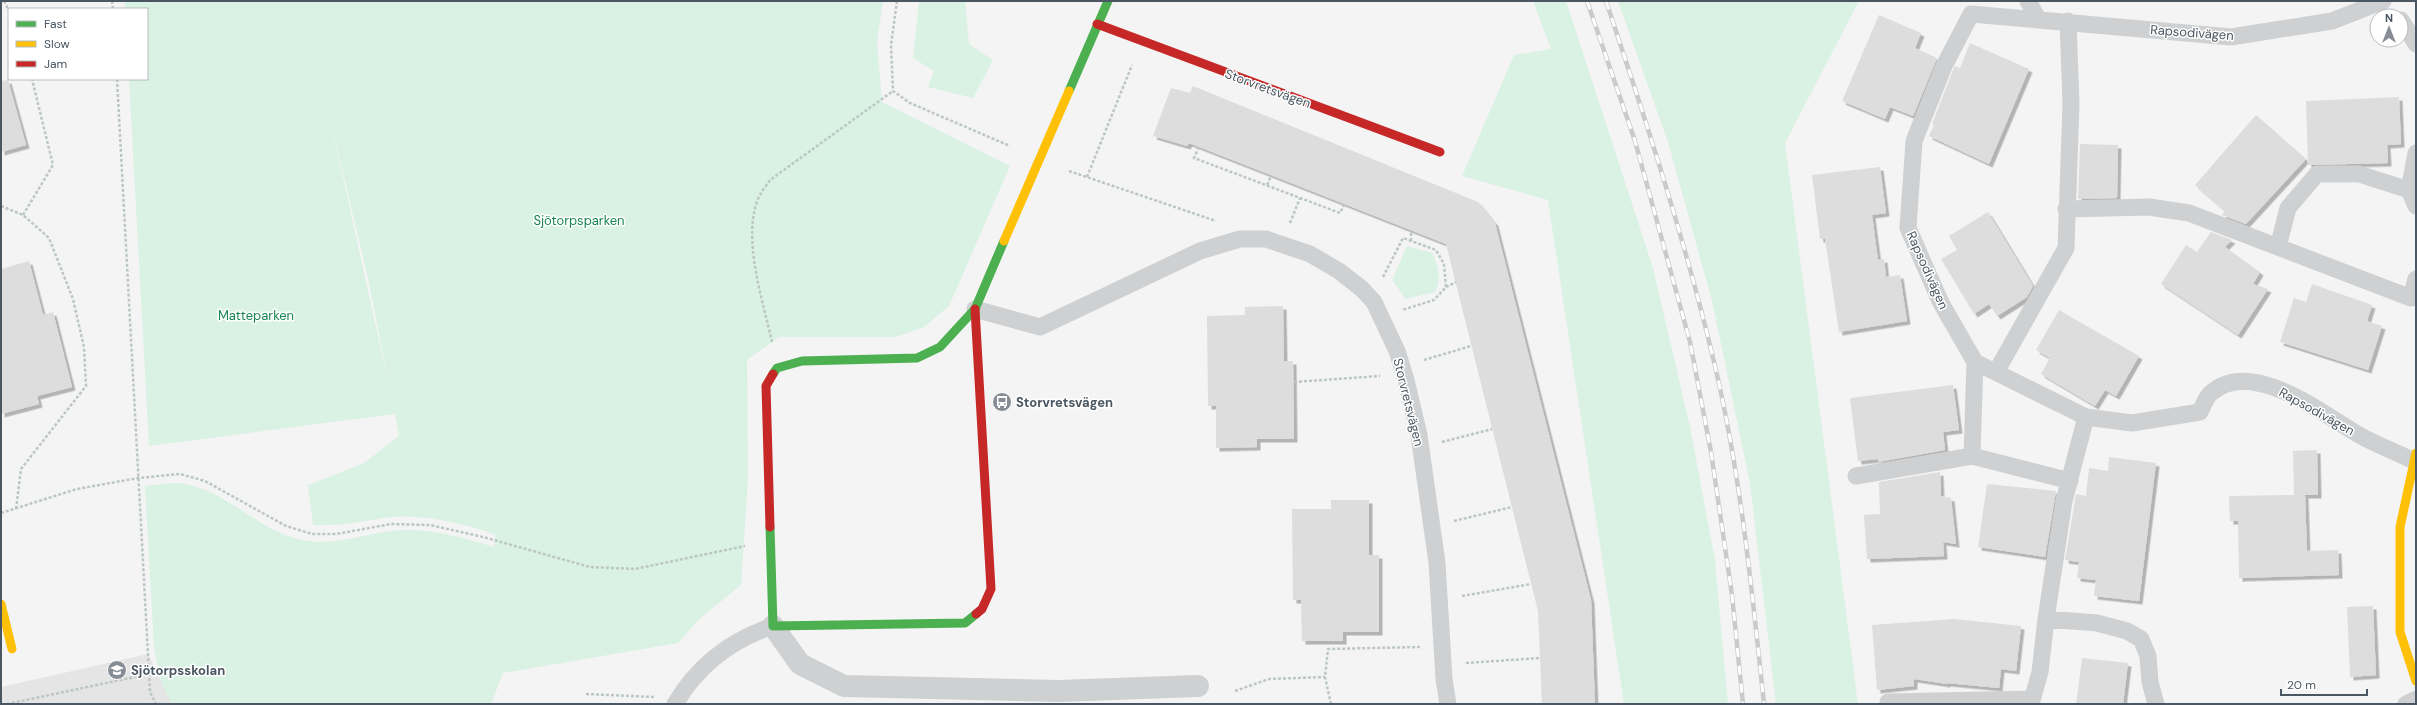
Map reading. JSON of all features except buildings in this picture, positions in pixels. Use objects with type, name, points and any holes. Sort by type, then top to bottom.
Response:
[{"type":"street","points":[[1108,1],[975,309],[940,347],[918,358],[802,361],[777,368],[766,386],[773,626],[800,664],[844,686],[1059,691],[1198,686]]},
{"type":"street","name":"Storvretsvägen","points":[[1097,24],[1440,152]]},
{"type":"street","points":[[773,626],[965,623],[982,609],[991,589],[975,309]]},
{"type":"street","name":"Rapsodivägen","points":[[2415,457],[2400,526],[2400,632],[2416,681]]},
{"type":"street","points":[[1,604],[12,649]]},
{"type":"lane","points":[[2028,1],[2038,19]]},
{"type":"lane","name":"Rapsodivägen","points":[[2383,1],[2332,21],[2231,37],[2038,19],[1975,8],[1944,66],[1914,141],[1908,228],[1941,303],[1976,362],[2086,417],[2132,422],[2200,412],[2210,394],[2227,382],[2254,382],[2280,389],[2316,408],[2360,435],[2415,457]]},
{"type":"lane","points":[[1996,372],[2066,248],[2066,209],[2071,104],[2068,21]]},
{"type":"lane","points":[[2409,33],[2416,44]]},
{"type":"lane","points":[[2416,153],[2409,190],[2416,206]]},
{"type":"lane","points":[[2278,248],[2288,208],[2317,174],[2359,174],[2409,190]]},
{"type":"lane","points":[[2066,209],[2149,207],[2189,213],[2411,298],[2416,279]]},
{"type":"lane","name":"Storvretsvägen","points":[[975,309],[1040,327],[1200,251],[1240,239],[1266,239],[1310,254],[1339,271],[1369,297],[1381,317],[1397,351],[1406,380],[1420,447],[1432,526],[1440,600],[1443,665],[1448,704]]},
{"type":"lane","points":[[1972,456],[1976,362]]},
{"type":"lane","points":[[1888,702],[2031,702],[2040,672],[2046,619],[2070,481],[2086,417]]},
{"type":"lane","points":[[1856,476],[1972,456],[2070,481]]},
{"type":"lane","points":[[2046,619],[2096,623],[2127,631],[2141,639],[2148,656],[2150,682],[2156,704]]},
{"type":"lane","points":[[676,701],[710,660],[747,635],[773,626]]},
{"type":"lane","points":[[2406,704],[2416,698]]},
{"type":"path","points":[[892,91],[891,45],[897,1]]},
{"type":"path","points":[[1087,177],[1141,41]]},
{"type":"path","points":[[23,215],[53,165],[32,80]]},
{"type":"path","points":[[117,80],[148,674],[150,692],[156,704]]},
{"type":"path","points":[[892,91],[910,103],[1010,146]]},
{"type":"path","points":[[777,368],[753,252],[754,216],[758,198],[770,180],[892,91]]},
{"type":"path","points":[[1199,147],[1194,158],[1340,213],[1344,204]]},
{"type":"path","points":[[1069,171],[1221,223],[1240,239]]},
{"type":"path","points":[[1267,186],[1271,176]]},
{"type":"path","points":[[1,206],[23,215],[49,238],[73,298],[84,347],[86,386],[21,469],[16,509]]},
{"type":"path","points":[[1411,230],[1411,241]]},
{"type":"path","points":[[1369,297],[1390,268],[1403,238],[1436,250],[1444,264],[1446,287]]},
{"type":"path","points":[[1381,317],[1434,300],[1446,287],[1456,282]]},
{"type":"path","points":[[1420,447],[1492,429]]},
{"type":"path","points":[[1,513],[77,489],[138,478],[180,474],[205,481],[286,526],[312,534],[336,534],[391,524],[430,525],[483,537],[590,567],[635,569],[771,540]]},
{"type":"path","points":[[1432,526],[1512,507]]},
{"type":"path","points":[[1440,600],[1531,584]]},
{"type":"path","points":[[1331,704],[1325,677],[1328,649],[1442,647]]},
{"type":"path","points":[[1443,665],[1540,658]]},
{"type":"path","points":[[7,704],[148,674]]},
{"type":"path","points":[[1235,691],[1269,679],[1325,677]]},
{"type":"path","points":[[586,694],[676,701]]},
{"type":"shaded area","name":"Sjötorpsskolan","points":[[148,654],[172,704],[1,704],[1,687]]},
{"type":"green space","points":[[125,1],[883,1],[877,42],[882,102],[1010,166],[949,306],[924,327],[896,337],[779,337],[747,360],[748,479],[741,585],[699,619],[678,643],[503,673],[491,704],[172,704],[162,685],[154,648],[145,486],[175,483],[201,488],[217,495],[276,531],[291,537],[308,541],[329,542],[382,532],[418,530],[456,536],[494,547],[495,534],[457,523],[431,518],[405,516],[343,524],[313,525],[308,485],[364,463],[399,436],[395,414],[149,446],[129,80],[148,80],[148,8],[125,8]],"holes":[[[331,123],[368,278],[389,386]]]},
{"type":"green space","points":[[919,1],[965,1],[969,44],[993,60],[973,98],[928,87],[934,71],[913,58]]},
{"type":"green space","points":[[1533,1],[1566,1],[1653,268],[1690,427],[1715,560],[1728,704],[1624,704],[1548,200],[1462,176],[1514,55],[1551,49]]},
{"type":"green space","points":[[1618,1],[1859,1],[1785,143],[1858,704],[1776,704],[1750,483],[1712,301],[1668,142]]},
{"type":"green space","points":[[1407,246],[1432,253],[1436,262],[1439,278],[1435,292],[1406,299],[1392,280]]},
{"type":"railway","points":[[1587,1],[1635,141],[1690,342],[1711,452],[1732,595],[1743,704]]},
{"type":"railway","points":[[1606,1],[1678,228],[1704,320],[1715,366],[1739,492],[1764,704]]},
{"type":"traffic: fast","points":[[1069,91],[1108,1]]},
{"type":"traffic: fast","points":[[773,374],[777,368],[802,361],[917,358],[940,347],[975,309],[1004,241]]},
{"type":"traffic: fast","points":[[770,527],[773,626],[965,623],[976,614]]},
{"type":"traffic: slow","points":[[1004,241],[1069,91]]},
{"type":"traffic: slow","points":[[2416,453],[2400,527],[2400,632],[2416,681]]},
{"type":"traffic: slow","points":[[1,604],[12,649]]},
{"type":"traffic: jam","points":[[1097,24],[1440,152]]},
{"type":"traffic: jam","points":[[975,309],[991,589],[982,609],[976,614]]},
{"type":"traffic: jam","points":[[770,527],[766,386],[773,374]]},
{"type":"place","name":"Storvretsvägen","points":[[1002,402]]},
{"type":"place","name":"Sjötorpsskolan","points":[[117,670]]},
{"type":"park label","name":"Sjötorpsparken","points":[[579,220]]},
{"type":"park label","name":"Matteparken","points":[[256,315]]}]
